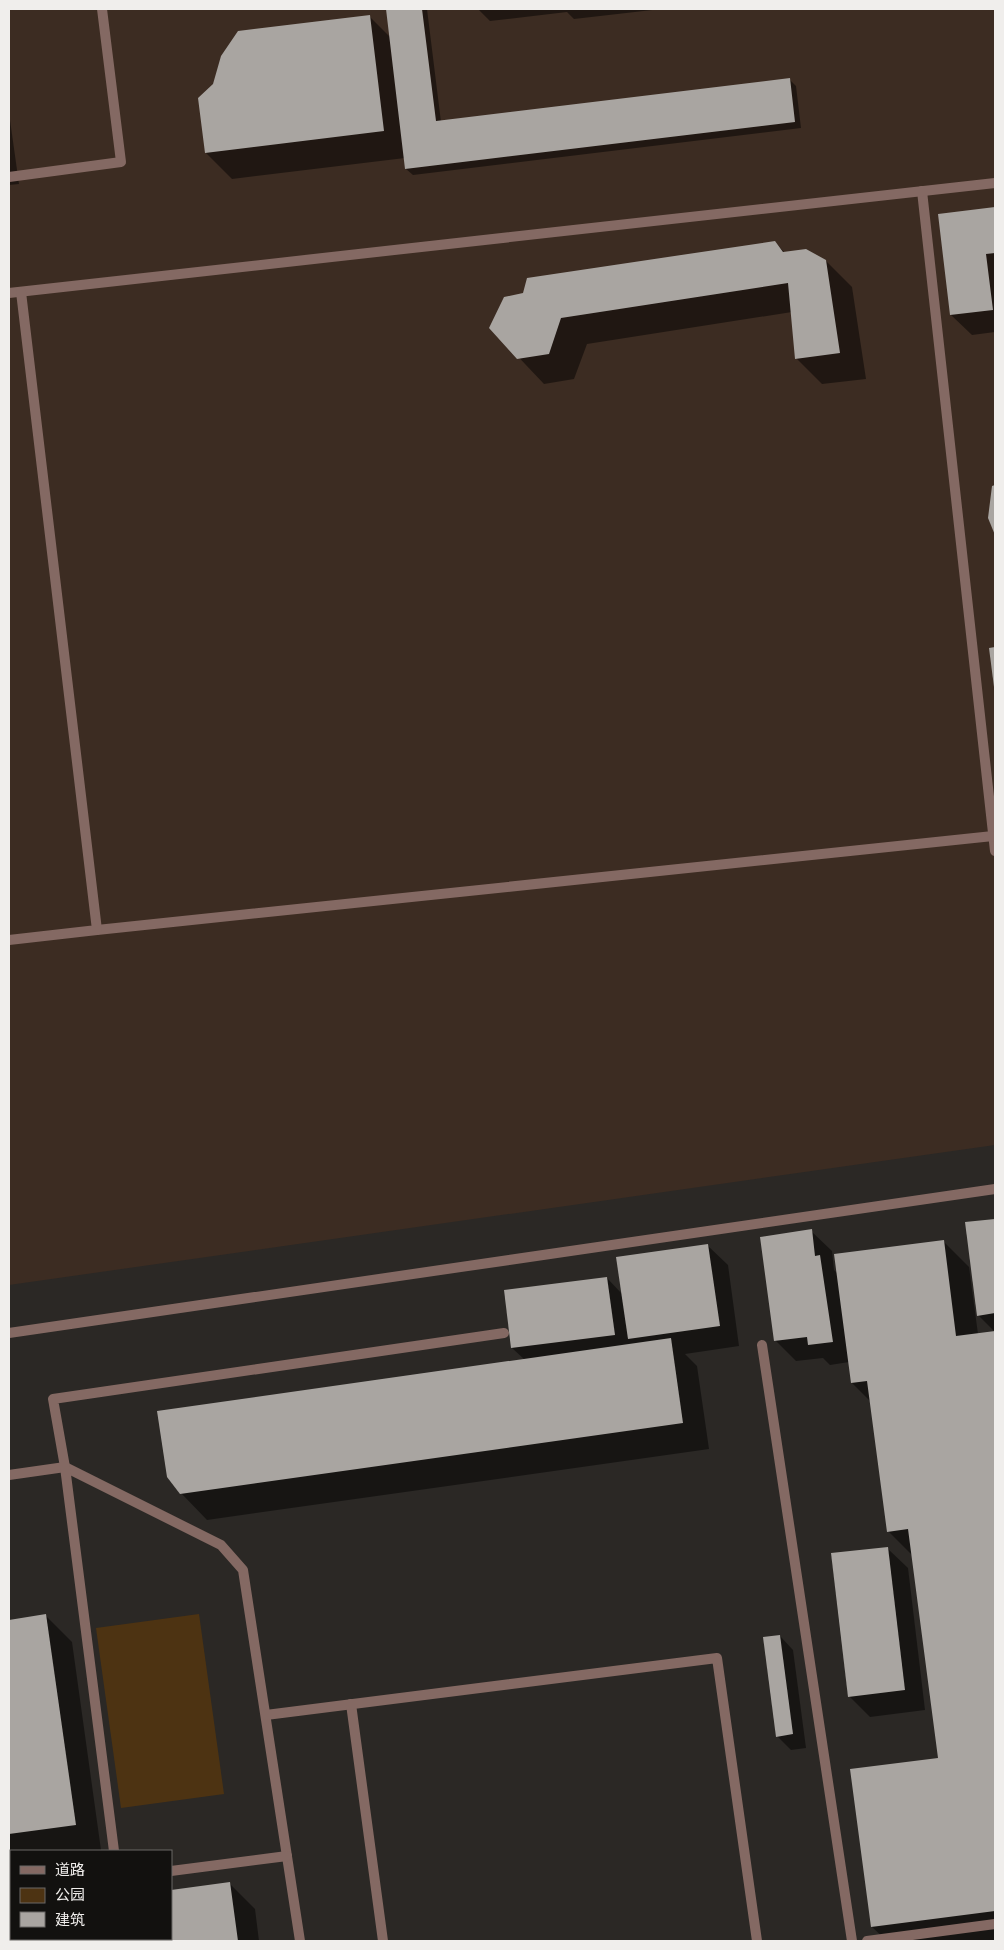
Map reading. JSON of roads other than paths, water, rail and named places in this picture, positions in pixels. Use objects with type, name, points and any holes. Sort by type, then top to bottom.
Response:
[{"type":"street","points":[[9,177],[121,162],[102,9]]},
{"type":"street","points":[[9,293],[995,183]]},
{"type":"street","points":[[922,191],[992,793],[995,851]]},
{"type":"street","points":[[21,292],[97,930]]},
{"type":"street","points":[[9,940],[993,836]]},
{"type":"street","points":[[9,1333],[995,1189]]},
{"type":"street","points":[[114,1850],[65,1467],[53,1399],[504,1333]]},
{"type":"street","points":[[762,1345],[852,1941]]},
{"type":"street","points":[[9,1475],[65,1467],[221,1545],[244,1570],[300,1941]]},
{"type":"street","points":[[266,1715],[717,1658],[757,1941]]},
{"type":"street","points":[[350,1704],[383,1941]]},
{"type":"street","points":[[172,1871],[287,1856]]},
{"type":"street","points":[[867,1941],[995,1924]]}]
